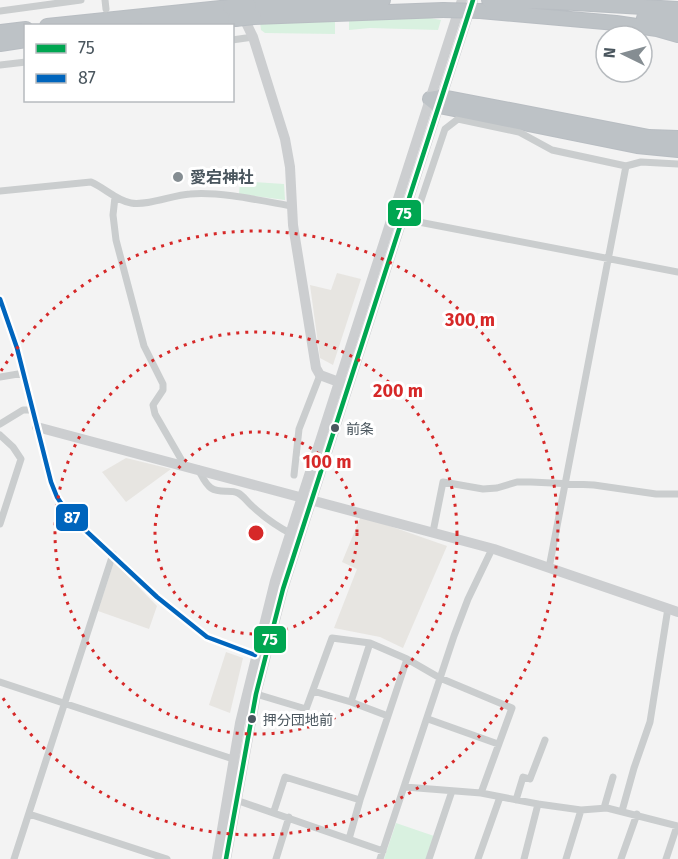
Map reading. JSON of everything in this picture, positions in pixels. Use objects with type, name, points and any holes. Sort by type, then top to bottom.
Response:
[{"type":"highway","points":[[252,12],[383,0]]},
{"type":"highway","points":[[69,24],[233,9],[252,12],[443,10],[480,4],[567,2],[678,9]]},
{"type":"highway","points":[[480,4],[678,21]]},
{"type":"highway","points":[[480,4],[644,26],[678,35]]},
{"type":"highway","points":[[159,24],[233,9]]},
{"type":"highway","points":[[1,38],[24,29]]},
{"type":"highway","points":[[1,38],[24,40]]},
{"type":"highway","points":[[437,100],[676,140]]},
{"type":"main road","points":[[217,859],[233,759],[251,693],[283,589],[307,498],[343,384],[403,219],[437,100],[462,0]]},
{"type":"main road","points":[[437,100],[480,4]]},
{"type":"main road","points":[[233,9],[254,37],[285,139],[290,168],[291,206],[316,368],[320,375],[343,384]]},
{"type":"main road","points":[[37,428],[433,532],[492,549],[673,610]]},
{"type":"main road","points":[[225,859],[236,800],[255,655],[290,532],[307,498]]},
{"type":"street","points":[[0,11],[81,0]]},
{"type":"street","points":[[105,0],[106,9]]},
{"type":"street","points":[[234,39],[254,37]]},
{"type":"street","points":[[0,65],[24,62]]},
{"type":"street","points":[[678,164],[641,162],[626,166],[552,150],[519,132],[458,119],[445,129],[403,219],[678,272]]},
{"type":"street","points":[[549,568],[626,166]]},
{"type":"street","points":[[0,190],[91,182],[105,188],[115,197],[134,204],[192,194],[234,197],[291,206]]},
{"type":"street","points":[[115,197],[113,215],[116,240],[144,346],[163,384],[163,390],[153,405],[155,414],[185,466]]},
{"type":"street","points":[[0,299],[17,348],[51,482],[57,497],[69,515],[157,597],[207,637],[255,655]]},
{"type":"street","points":[[0,378],[24,374]]},
{"type":"street","points":[[294,475],[299,429],[320,375]]},
{"type":"street","points":[[0,424],[22,410],[32,410]]},
{"type":"street","points":[[0,435],[13,447],[21,459],[0,524]]},
{"type":"street","points":[[198,469],[205,483],[211,488],[218,492],[232,491],[242,495],[250,505],[280,528],[290,532]]},
{"type":"street","points":[[433,532],[443,482],[483,489],[497,488],[517,482],[594,485],[656,494],[678,494]]},
{"type":"street","points":[[380,859],[468,599],[492,549]]},
{"type":"street","points":[[14,859],[113,554]]},
{"type":"street","points":[[622,811],[650,722],[673,610]]},
{"type":"street","points":[[251,693],[306,709],[332,638],[370,643],[440,678],[512,708],[481,793]]},
{"type":"street","points":[[351,702],[370,643]]},
{"type":"street","points":[[349,839],[406,659]]},
{"type":"street","points":[[0,682],[233,759]]},
{"type":"street","points":[[313,691],[388,716]]},
{"type":"street","points":[[428,719],[498,744]]},
{"type":"street","points":[[516,800],[523,777],[530,779],[545,740]]},
{"type":"street","points":[[274,811],[285,777],[360,800]]},
{"type":"street","points":[[604,808],[613,777]]},
{"type":"street","points":[[405,787],[481,793],[581,810],[604,808],[637,814],[678,826],[666,859]]},
{"type":"street","points":[[429,859],[452,791]]},
{"type":"street","points":[[478,859],[500,797]]},
{"type":"street","points":[[236,800],[274,811],[383,851]]},
{"type":"street","points":[[524,859],[538,804]]},
{"type":"street","points":[[566,859],[581,810]]},
{"type":"street","points":[[28,814],[167,859]]},
{"type":"street","points":[[621,859],[637,814]]},
{"type":"street","points":[[276,858],[289,817]]},
{"type":"shaded area","points":[[337,273],[361,279],[333,365],[320,358],[310,285],[331,290]]},
{"type":"shaded area","points":[[126,458],[171,469],[126,502],[102,472]]},
{"type":"shaded area","points":[[361,516],[447,546],[403,648],[380,637],[334,628],[357,569],[342,562]]},
{"type":"shaded area","points":[[114,562],[157,606],[149,629],[98,611]]},
{"type":"shaded area","points":[[226,652],[243,658],[230,713],[209,705]]},
{"type":"green space","points":[[414,15],[441,20],[438,30],[370,28],[349,30],[349,17]]},
{"type":"green space","points":[[335,20],[335,34],[265,33],[261,30],[260,22]]},
{"type":"green space","points":[[240,181],[284,184],[285,200],[239,194]]},
{"type":"green space","points":[[396,823],[434,836],[426,859],[384,859]]},
{"type":"transit line","name":"75","points":[[226,859],[256,694],[283,589],[473,0]]},
{"type":"transit line","name":"87","points":[[0,299],[17,348],[51,482],[57,497],[69,515],[157,597],[207,637],[255,655]]},
{"type":"place","name":"愛宕神社","points":[[178,177]]},
{"type":"place","name":"前条","points":[[335,428]]},
{"type":"place","name":"押分団地前","points":[[252,719]]}]
